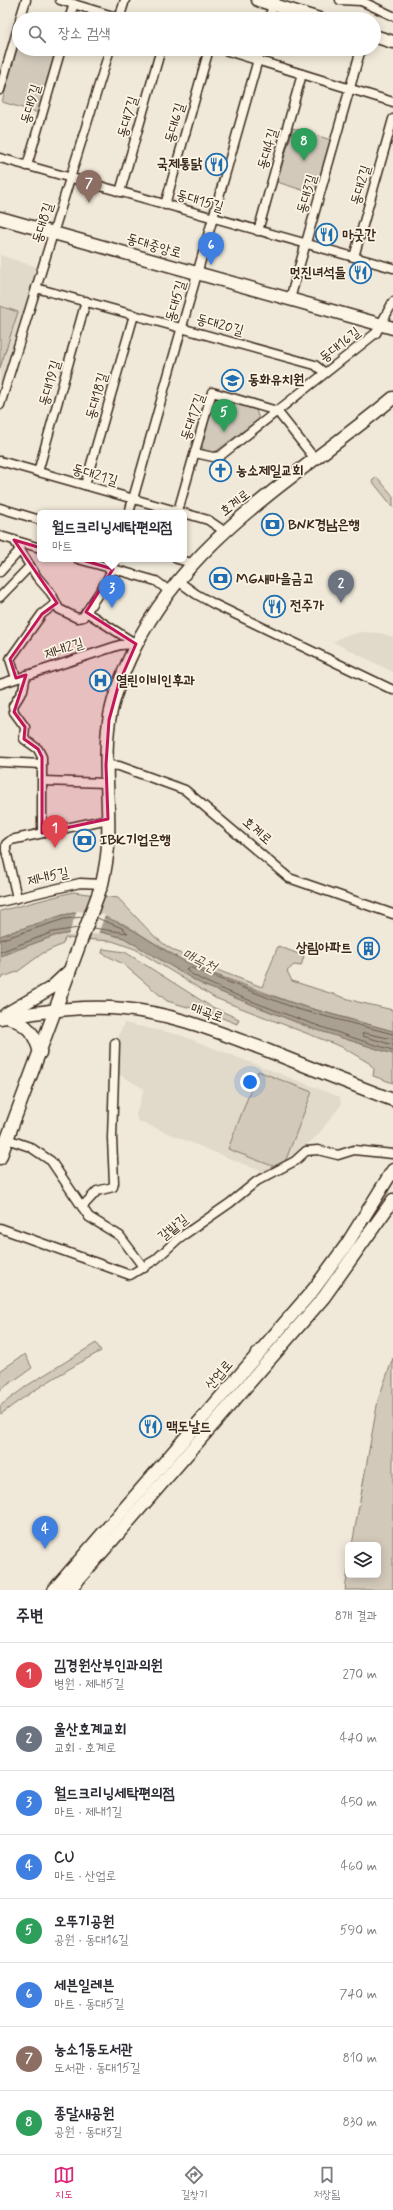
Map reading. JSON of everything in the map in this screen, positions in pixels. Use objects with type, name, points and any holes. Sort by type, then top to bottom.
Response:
[{"type":"street","points":[[22,12],[26,0]]},
{"type":"street","points":[[60,0],[99,12]]},
{"type":"street","points":[[122,12],[125,0]]},
{"type":"street","points":[[258,0],[276,2],[301,12]]},
{"type":"street","points":[[340,0],[360,1],[393,16]]},
{"type":"street","points":[[272,12],[276,2]]},
{"type":"street","points":[[71,12],[74,4]]},
{"type":"street","points":[[381,38],[393,42]]},
{"type":"street","points":[[0,90],[12,48]]},
{"type":"street","name":"동대9길","points":[[27,166],[59,56]]},
{"type":"street","name":"동대8길","points":[[0,405],[108,56]]},
{"type":"street","name":"동대7길","points":[[120,192],[159,56]]},
{"type":"street","name":"동대6길","points":[[165,205],[208,56]]},
{"type":"street","points":[[245,56],[393,102]]},
{"type":"street","name":"동대5길","points":[[130,510],[259,56]]},
{"type":"street","name":"동대3길","points":[[290,299],[359,56]]},
{"type":"street","name":"동대4길","points":[[258,231],[302,74]]},
{"type":"street","name":"동대2길","points":[[354,257],[393,119]]},
{"type":"street","name":"동대15길","points":[[0,158],[393,268]]},
{"type":"street","name":"동대중앙로","points":[[0,218],[393,328]]},
{"type":"street","name":"동대20길","points":[[36,288],[315,365],[325,373]]},
{"type":"street","name":"동대19길","points":[[38,472],[86,301]]},
{"type":"street","name":"동대16길","points":[[195,453],[217,458],[376,333],[393,302]]},
{"type":"street","name":"동대18길","points":[[85,485],[134,315]]},
{"type":"street","name":"동대17길","points":[[183,510],[195,453],[212,392],[277,411]]},
{"type":"street","name":"호계로","points":[[71,969],[102,884],[108,841],[106,765],[109,720],[124,671],[136,644],[154,612],[192,563],[224,530],[393,398]]},
{"type":"street","points":[[277,411],[315,459]]},
{"type":"street","name":"동대21길","points":[[0,461],[172,510]]},
{"type":"street","points":[[0,508],[37,519]]},
{"type":"street","name":"동대21길","points":[[187,514],[208,520],[224,530]]},
{"type":"street","points":[[0,536],[37,547]]},
{"type":"street","points":[[14,540],[30,566],[51,593],[55,604],[59,609],[77,618],[83,617],[114,567]]},
{"type":"street","points":[[0,572],[20,550]]},
{"type":"street","points":[[92,562],[114,567],[156,581],[169,591]]},
{"type":"street","points":[[187,562],[192,563]]},
{"type":"street","points":[[0,597],[30,566]]},
{"type":"street","points":[[178,581],[196,594],[214,604],[393,690]]},
{"type":"street","points":[[16,678],[10,659],[42,614],[55,604]]},
{"type":"street","points":[[86,612],[136,644]]},
{"type":"street","name":"제내2길","points":[[0,684],[120,645],[136,644]]},
{"type":"street","points":[[26,675],[23,690],[13,706],[14,712],[25,727],[24,739],[41,752],[43,781],[42,833]]},
{"type":"street","points":[[0,762],[42,764]]},
{"type":"street","name":"호계로","points":[[106,765],[119,766],[185,790],[289,878],[393,914]]},
{"type":"street","points":[[43,781],[106,783]]},
{"type":"street","points":[[17,898],[6,844],[11,840],[108,819]]},
{"type":"street","name":"제내5길","points":[[0,902],[80,883],[102,884]]},
{"type":"street","points":[[0,1158],[71,969]]},
{"type":"street","points":[[2,1017],[51,988],[71,969]]},
{"type":"street","name":"매곡로","points":[[2,1017],[56,1009],[123,1009],[175,1018],[236,1039],[391,1100]]},
{"type":"street","points":[[2,1017],[21,1022],[30,1029],[37,1040],[40,1053]]},
{"type":"street","points":[[82,1207],[97,1191],[113,1187],[114,1183],[112,1138],[115,1043]]},
{"type":"street","points":[[0,1228],[130,1274],[144,1268],[120,1236],[93,1220],[82,1207],[51,1161],[30,1147],[6,1139]]},
{"type":"street","name":"갈밭길","points":[[144,1268],[178,1239],[230,1203],[256,1181],[295,1161],[306,1151],[318,1150],[338,1155],[354,1150],[393,1154]]},
{"type":"street","name":"산업로","points":[[54,1590],[314,1289],[389,1187],[393,1170]]},
{"type":"street","name":"산업로","points":[[69,1590],[324,1297],[393,1200]]},
{"type":"highlighted area","points":[[14,540],[113,569],[86,612],[136,644],[119,683],[109,720],[106,765],[108,819],[42,833],[42,757],[38,749],[24,739],[25,727],[14,712],[26,675],[16,678],[10,659],[42,614],[57,603]]},
{"type":"shaded area","points":[[15,56],[56,56],[39,113],[2,102]]},
{"type":"shaded area","points":[[293,128],[331,140],[315,194],[277,182]]},
{"type":"shaded area","points":[[0,255],[37,267],[0,385]]},
{"type":"shaded area","points":[[0,306],[18,312],[0,368]]},
{"type":"shaded area","points":[[217,399],[256,410],[259,419],[214,453],[204,450],[201,445],[214,400]]},
{"type":"shaded area","points":[[377,477],[393,496],[393,507],[372,481]]},
{"type":"shaded area","points":[[362,632],[380,633],[393,637],[393,672],[333,642],[344,636]]},
{"type":"shaded area","points":[[73,892],[118,898],[155,937],[168,947],[196,962],[262,987],[278,946],[304,956],[301,966],[294,965],[287,971],[292,981],[358,1002],[393,1010],[393,1031],[299,1005],[214,974],[185,962],[124,924],[80,912],[63,915],[0,936],[0,911]]},
{"type":"shaded area","points":[[76,932],[101,932],[124,938],[203,985],[311,1028],[393,1054],[393,1083],[373,1076],[374,1069],[369,1063],[342,1047],[215,998],[135,949],[112,941],[65,938],[63,944],[43,953],[17,972],[0,978],[0,956],[54,936]]},
{"type":"shaded area","points":[[103,949],[125,952],[210,1006],[239,1019],[237,1024],[215,1015],[167,1001],[123,964],[102,953]]},
{"type":"shaded area","points":[[124,1023],[180,1035],[340,1097],[341,1105],[317,1136],[286,1163],[263,1172],[138,1121],[136,1115],[144,1089],[117,1073],[119,1035]]},
{"type":"shaded area","points":[[258,1071],[312,1092],[285,1162],[275,1167],[228,1149]]},
{"type":"shaded area","points":[[96,1343],[101,1351],[75,1365],[1,1414],[0,1406],[28,1385]]},
{"type":"shaded area","points":[[25,1354],[32,1368],[0,1390],[0,1371]]},
{"type":"shaded area","points":[[393,1358],[393,1590],[345,1590],[347,1578],[381,1578],[381,1542],[353,1542],[378,1400]]},
{"type":"water","points":[[80,912],[110,919],[136,932],[186,962],[262,993],[340,1017],[393,1031],[393,1054],[311,1028],[203,985],[124,938],[101,932],[76,932],[54,936],[0,956],[0,936],[63,915]]},
{"type":"pier","points":[[77,911],[94,912],[105,915],[98,934],[68,936]]},
{"type":"place","name":"종달새공원","points":[[304,161]]},
{"type":"place","name":"국제통닭","points":[[217,164]]},
{"type":"place","name":"농소1동도서관","points":[[89,203]]},
{"type":"place","name":"마굿간","points":[[327,235]]},
{"type":"place","name":"세븐일레븐","points":[[211,265]]},
{"type":"place","name":"멋진녀석들","points":[[361,273]]},
{"type":"place","name":"동화유치원","points":[[233,380]]},
{"type":"place","name":"오뚜기공원","points":[[224,432]]},
{"type":"place","name":"농소제일교회","points":[[220,471]]},
{"type":"place","name":"BNK경남은행","points":[[273,525]]},
{"type":"place","name":"MG새마을금고","points":[[221,579]]},
{"type":"place","name":"울산호계교회","points":[[341,603]]},
{"type":"place","name":"전주가","points":[[275,606]]},
{"type":"place","name":"월드크리닝세탁편의점","points":[[112,608]]},
{"type":"place","name":"열린이비인후과","points":[[100,681]]},
{"type":"place","name":"IBK기업은행","points":[[84,840]]},
{"type":"place","name":"김경원산부인과의원","points":[[55,848]]},
{"type":"place","name":"상림아파트","points":[[368,948]]},
{"type":"place","name":"맥도날드","points":[[151,1427]]},
{"type":"place","name":"CU","points":[[45,1549]]},
{"type":"water label","name":"매곡천","points":[[199,961]]}]
